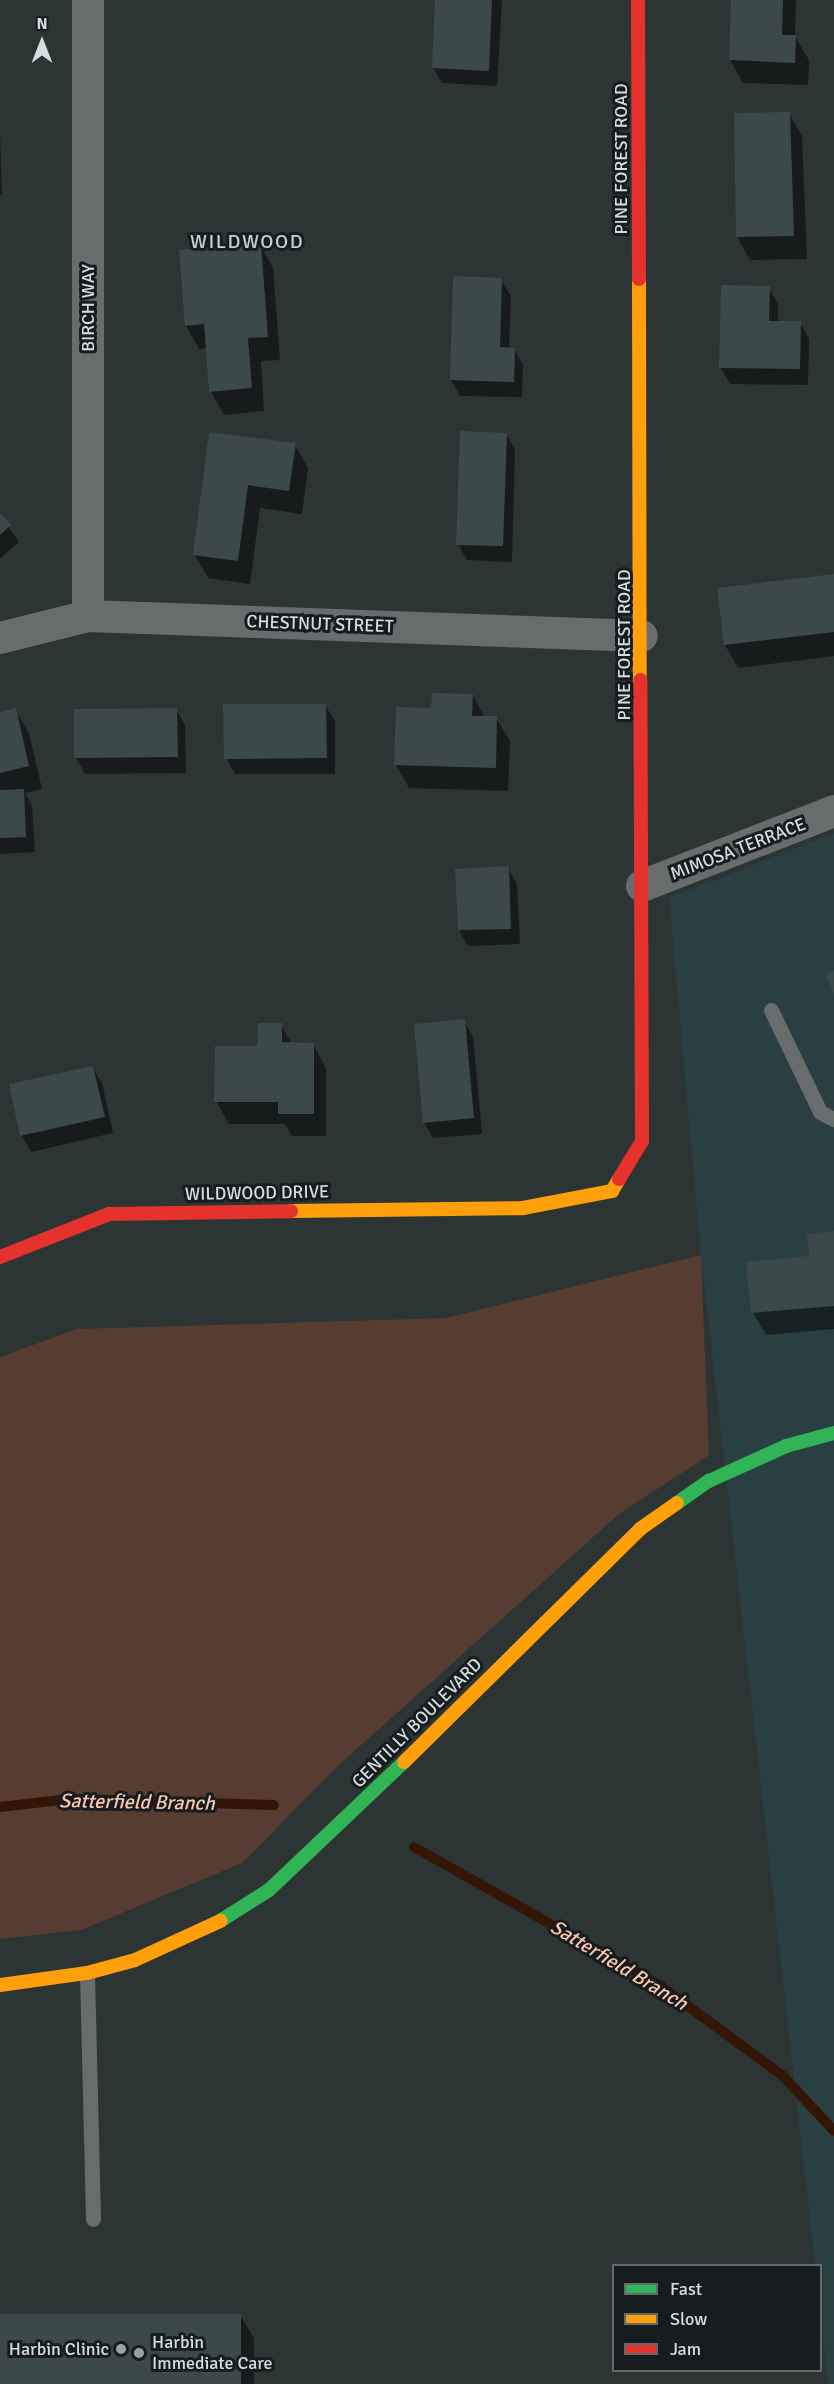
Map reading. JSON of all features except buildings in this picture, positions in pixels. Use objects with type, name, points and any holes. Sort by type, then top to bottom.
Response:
[{"type":"street","name":"BIRCH WAY","points":[[88,0],[88,616]]},
{"type":"street","name":"PINE FOREST ROAD","points":[[523,1208],[612,1191],[642,1140],[638,0]]},
{"type":"street","name":"CHESTNUT STREET","points":[[0,638],[88,616],[642,636]]},
{"type":"street","name":"MIMOSA TERRACE","points":[[642,886],[834,811]]},
{"type":"street","name":"WILDWOOD DRIVE","points":[[0,1257],[110,1214],[523,1208]]},
{"type":"street","name":"GENTILLY BOULEVARD","points":[[0,1985],[87,1973],[174,1945],[210,1928],[269,1890],[354,1812],[640,1529],[709,1481],[786,1446],[834,1433]]},
{"type":"lane","points":[[771,1010],[820,1112],[834,1119]]},
{"type":"lane","points":[[87,1973],[93,2219]]},
{"type":"shaded area","points":[[834,833],[834,2384],[828,2384],[822,2325],[822,2264],[815,2264],[701,1255],[669,898]]},
{"type":"shaded area","points":[[701,1255],[709,1455],[619,1514],[341,1763],[242,1863],[81,1930],[0,1939],[0,1357],[77,1329],[446,1318]]},
{"type":"waterway","name":"Satterfield Branch","points":[[0,1807],[69,1799],[274,1805]]},
{"type":"waterway","name":"Satterfield Branch","points":[[414,1847],[662,1987],[782,2075],[834,2131]]},
{"type":"traffic: fast","points":[[677,1503],[709,1481],[786,1446],[834,1433]]},
{"type":"traffic: fast","points":[[220,1921],[269,1890],[404,1762]]},
{"type":"traffic: slow","points":[[639,279],[640,680]]},
{"type":"traffic: slow","points":[[291,1211],[523,1208],[612,1191],[619,1179]]},
{"type":"traffic: slow","points":[[404,1762],[640,1529],[677,1503]]},
{"type":"traffic: slow","points":[[0,1985],[87,1973],[135,1960],[220,1921]]},
{"type":"traffic: jam","points":[[638,0],[639,279]]},
{"type":"traffic: jam","points":[[619,1179],[642,1141],[640,680]]},
{"type":"traffic: jam","points":[[0,1257],[109,1214],[291,1211]]},
{"type":"place","name":"Harbin Clinic","points":[[121,2349]]},
{"type":"place","name":"Harbin Immediate Care","points":[[139,2353]]},
{"type":"district","name":"WILDWOOD","points":[[247,241]]}]
